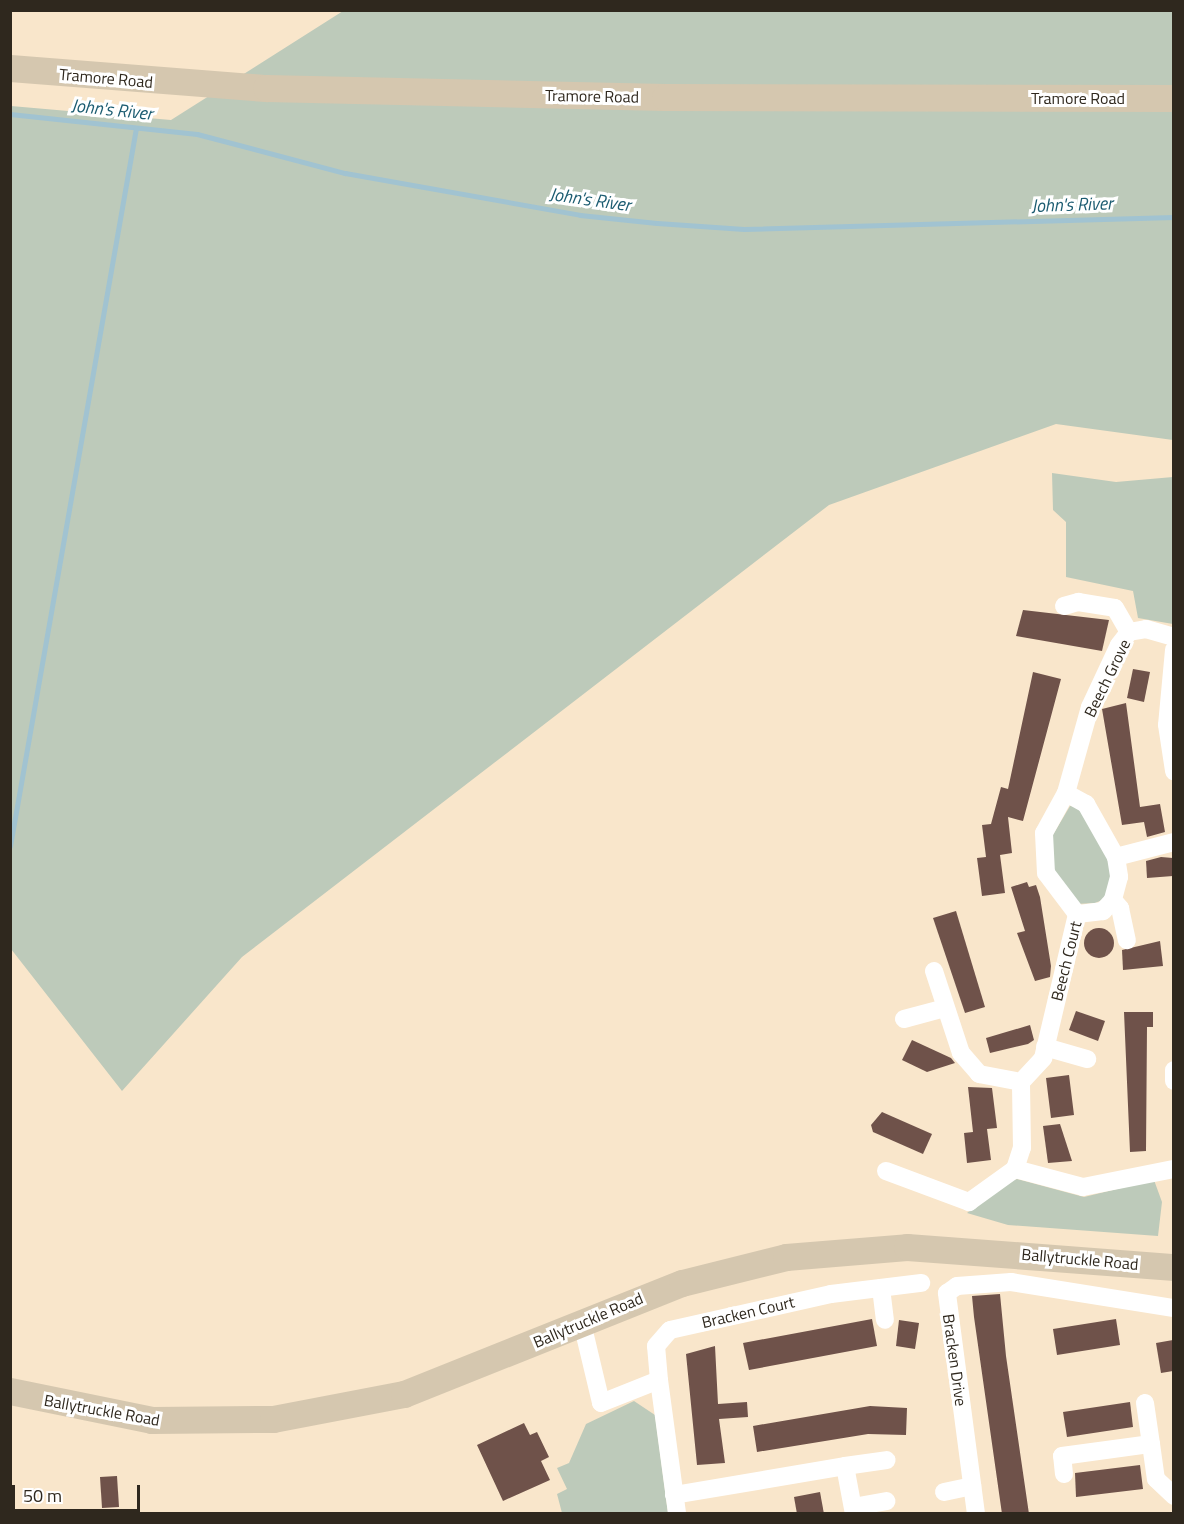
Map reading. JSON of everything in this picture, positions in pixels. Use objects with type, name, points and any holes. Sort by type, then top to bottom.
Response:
[{"type":"street","name":"Tramore Road","points":[[10,68],[205,85],[452,93],[1173,98]]},
{"type":"street","name":"Beech Grove","points":[[1064,606],[1078,602],[1115,609],[1129,632]]},
{"type":"street","name":"Beech Grove","points":[[1129,632],[1146,629],[1173,637]]},
{"type":"street","name":"Beech Grove","points":[[1077,914],[1046,873],[1044,833],[1065,793],[1090,707],[1129,632]]},
{"type":"street","points":[[1173,650],[1167,715],[1173,771]]},
{"type":"street","points":[[1065,793],[1086,804],[1116,857],[1113,900],[1120,908],[1127,940]]},
{"type":"street","points":[[1116,857],[1173,842]]},
{"type":"street","name":"Beech Court","points":[[1021,1082],[1034,1074],[1046,1047],[1077,914],[1102,911],[1113,900]]},
{"type":"street","points":[[886,1171],[969,1202],[1015,1169],[1022,1148],[1021,1082],[979,1074],[961,1053],[934,971]]},
{"type":"street","points":[[904,1019],[945,1008]]},
{"type":"street","points":[[1046,1047],[1087,1059]]},
{"type":"street","points":[[1173,1070],[1173,1082]]},
{"type":"street","points":[[1015,1169],[1083,1187],[1173,1169]]},
{"type":"street","name":"Ballytruckle Road","points":[[10,1390],[152,1420],[273,1419],[404,1394],[708,1275],[832,1250],[939,1248],[1173,1267]]},
{"type":"street","name":"Bracken Drive","points":[[976,1514],[947,1293],[957,1286],[1011,1282],[1173,1308]]},
{"type":"street","name":"Bracken Court","points":[[887,1460],[845,1466],[676,1504],[656,1346],[670,1330],[750,1309],[921,1283]]},
{"type":"street","points":[[881,1288],[885,1320]]},
{"type":"street","points":[[582,1323],[601,1403],[659,1380]]},
{"type":"street","points":[[1145,1403],[1156,1479],[1173,1496]]},
{"type":"street","points":[[1064,1474],[1062,1456],[1151,1444]]},
{"type":"street","points":[[845,1466],[853,1510],[886,1501]]},
{"type":"street","points":[[944,1492],[972,1486]]},
{"type":"green space","points":[[343,11],[1173,11],[1173,440],[1056,424],[829,505],[242,957],[122,1091],[11,949],[11,106],[171,120]]},
{"type":"green space","points":[[1052,473],[1116,482],[1173,477],[1173,624],[1138,618],[1133,591],[1066,577],[1066,522],[1053,510]]},
{"type":"green space","points":[[1070,806],[1079,807],[1105,847],[1113,880],[1107,898],[1095,903],[1076,904],[1053,869],[1051,838]]},
{"type":"green space","points":[[1017,1179],[1084,1197],[1154,1180],[1162,1202],[1158,1236],[1008,1225],[967,1213],[1001,1184]]},
{"type":"green space","points":[[634,1401],[655,1415],[668,1513],[562,1513],[557,1494],[567,1489],[557,1468],[569,1463],[586,1424]]},
{"type":"building","points":[[1023,610],[1109,620],[1102,651],[1016,636]]},
{"type":"building","points":[[1133,669],[1150,672],[1144,702],[1127,698]]},
{"type":"building","points":[[1033,672],[1061,679],[1023,821],[1008,817],[1012,853],[1000,855],[1005,893],[982,896],[977,858],[986,857],[982,825],[991,824],[1001,787],[1008,789]]},
{"type":"building","points":[[1126,703],[1140,807],[1160,804],[1165,832],[1147,837],[1144,822],[1122,825],[1102,709]]},
{"type":"building","points":[[1161,857],[1173,858],[1173,876],[1147,878],[1146,861]]},
{"type":"building","points":[[1027,882],[1029,887],[1036,885],[1040,897],[1051,966],[1050,977],[1035,981],[1017,933],[1025,931],[1011,887]]},
{"type":"building","points":[[956,911],[985,1007],[965,1013],[933,918]]},
{"type":"building","points":[[1099,928],[1110,932],[1114,943],[1110,954],[1099,958],[1088,954],[1084,943],[1088,932]]},
{"type":"building","points":[[1160,941],[1163,966],[1123,970],[1122,950]]},
{"type":"building","points":[[1076,1011],[1105,1021],[1098,1041],[1069,1030]]},
{"type":"building","points":[[1124,1012],[1153,1012],[1153,1027],[1147,1027],[1146,1151],[1130,1152]]},
{"type":"building","points":[[1030,1025],[1034,1040],[1028,1044],[990,1053],[986,1038]]},
{"type":"building","points":[[912,1040],[951,1058],[955,1063],[927,1072],[902,1060]]},
{"type":"building","points":[[1069,1075],[1074,1115],[1051,1118],[1046,1078]]},
{"type":"building","points":[[968,1087],[992,1088],[997,1128],[987,1129],[991,1160],[967,1163],[964,1133],[973,1132]]},
{"type":"building","points":[[882,1112],[932,1134],[923,1154],[873,1132],[871,1125]]},
{"type":"building","points":[[1060,1124],[1072,1161],[1048,1163],[1043,1126]]},
{"type":"building","points":[[1000,1294],[1006,1356],[1029,1514],[1002,1514],[974,1317],[972,1296]]},
{"type":"building","points":[[872,1319],[877,1346],[749,1370],[743,1343]]},
{"type":"building","points":[[1116,1319],[1120,1345],[1057,1355],[1053,1329]]},
{"type":"building","points":[[899,1320],[919,1323],[915,1349],[896,1346]]},
{"type":"building","points":[[1173,1340],[1173,1371],[1161,1373],[1156,1343]]},
{"type":"building","points":[[715,1346],[718,1404],[747,1402],[748,1417],[719,1419],[725,1463],[697,1465],[686,1354]]},
{"type":"building","points":[[1130,1402],[1133,1427],[1067,1437],[1063,1412]]},
{"type":"building","points":[[870,1406],[907,1408],[906,1435],[868,1434],[757,1452],[753,1426]]},
{"type":"building","points":[[524,1423],[530,1435],[537,1432],[549,1457],[541,1461],[550,1480],[503,1501],[477,1445]]},
{"type":"building","points":[[1140,1465],[1143,1489],[1076,1497],[1075,1473]]},
{"type":"building","points":[[117,1476],[119,1507],[102,1508],[100,1477]]},
{"type":"building","points":[[820,1492],[824,1514],[797,1514],[794,1497]]},
{"type":"waterway","name":"John's River","points":[[10,114],[197,134],[345,173],[580,215],[657,223],[744,229],[1174,217]]},
{"type":"waterway","points":[[10,846],[136,128]]}]
